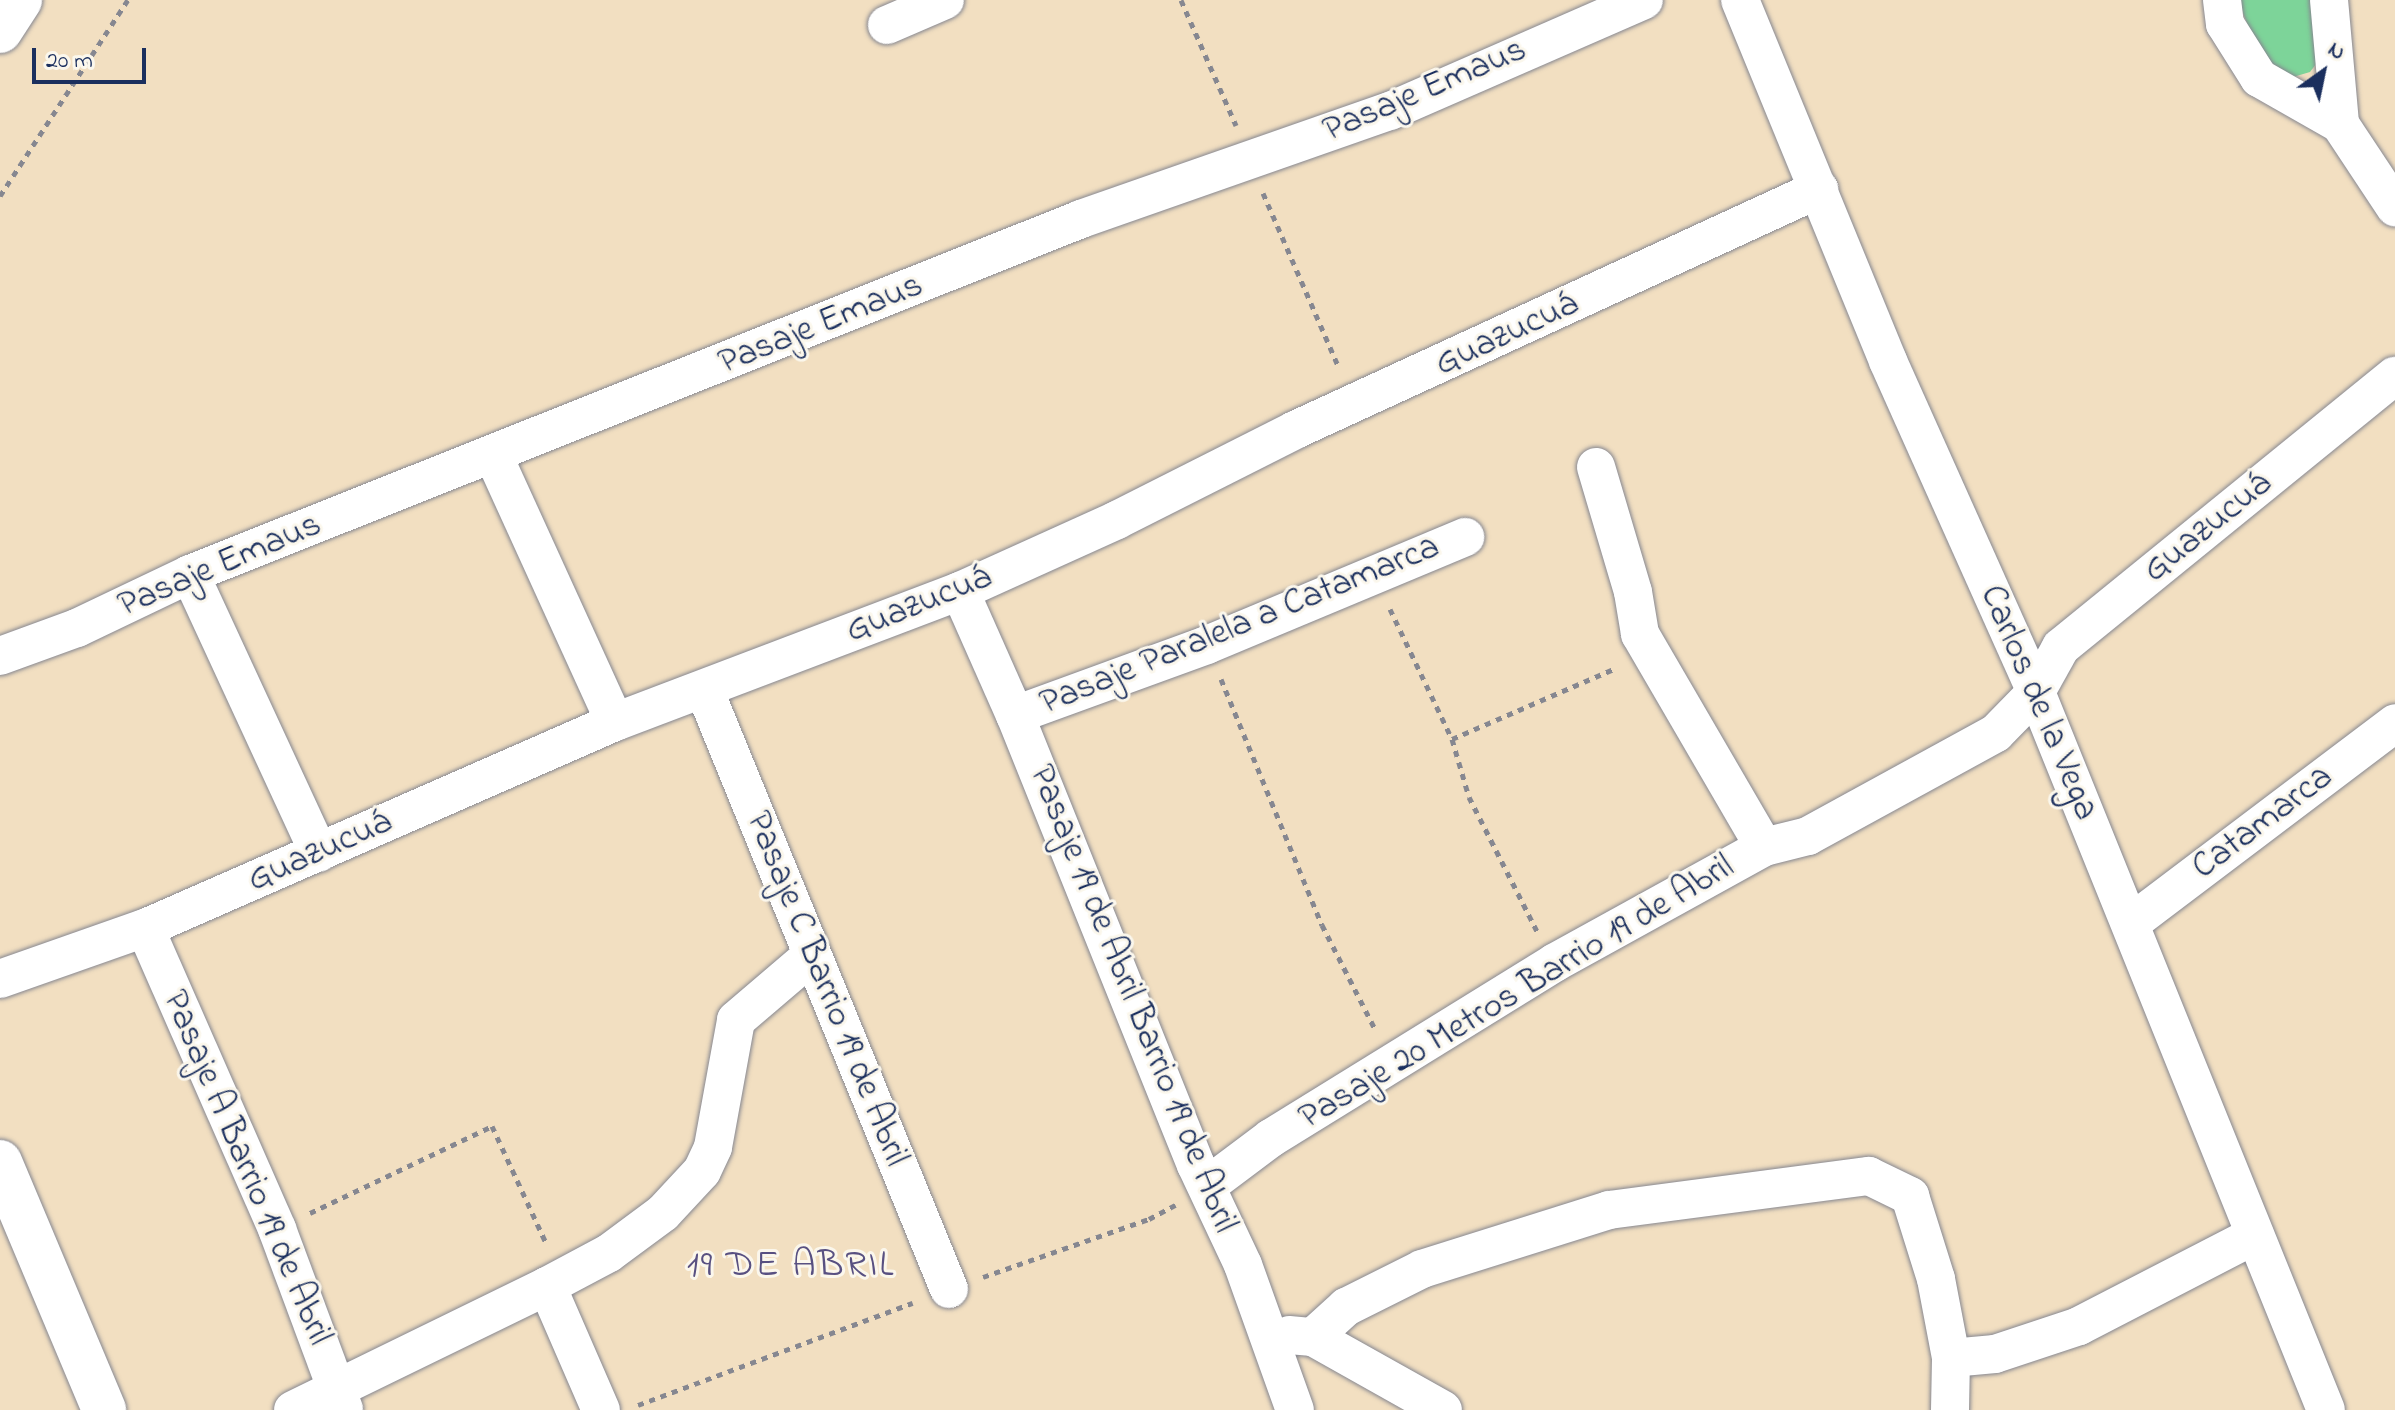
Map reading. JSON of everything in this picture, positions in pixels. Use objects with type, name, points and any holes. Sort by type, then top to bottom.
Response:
[{"type":"main road","points":[[0,31],[20,0]]},
{"type":"main road","points":[[0,1162],[104,1410]]},
{"type":"street","points":[[887,25],[945,0]]},
{"type":"street","name":"Pasaje Emaus","points":[[0,656],[77,628],[190,574],[494,457],[1081,219],[1390,111],[1644,0]]},
{"type":"street","name":"Carlos de la Vega","points":[[1740,0],[1888,361],[2036,692],[2326,1410]]},
{"type":"street","points":[[2222,0],[2225,24],[2259,78],[2340,124],[2395,207]]},
{"type":"street","points":[[2329,0],[2340,124]]},
{"type":"street","name":"Guazucuá","points":[[0,979],[145,928],[615,722],[960,591],[1819,189]]},
{"type":"street","name":"Guazucuá","points":[[2036,692],[2061,647],[2395,376]]},
{"type":"street","points":[[494,457],[615,722]]},
{"type":"street","points":[[1596,467],[1649,654],[1764,847]]},
{"type":"street","name":"Pasaje Paralela a Catamarca","points":[[1015,715],[1207,645],[1465,537]]},
{"type":"street","points":[[190,574],[319,853]]},
{"type":"street","name":"Pasaje 19 de Abril Barrio 19 de Abril","points":[[960,591],[1015,715],[1270,1336],[1295,1410]]},
{"type":"street","name":"Pasaje C Barrio 19 de Abril","points":[[704,689],[949,1289]]},
{"type":"street","name":"Pasaje 20 Metros Barrio 19 de Abril","points":[[1207,1186],[1271,1138],[1554,963],[1764,847],[1808,836],[1996,733],[2036,692]]},
{"type":"street","name":"Catamarca","points":[[2131,923],[2395,723]]},
{"type":"street","name":"Pasaje A Barrio 19 de Abril","points":[[145,928],[277,1229],[341,1399]]},
{"type":"street","points":[[293,1410],[341,1399],[609,1253],[663,1213],[702,1171],[713,1147],[736,1020],[811,956]]},
{"type":"street","points":[[1313,1337],[1346,1307],[1422,1269],[1609,1210],[1869,1176],[1910,1196],[1936,1279],[1951,1358],[1950,1410]]},
{"type":"street","points":[[1951,1358],[2005,1351],[2079,1326],[2255,1235]]},
{"type":"street","points":[[554,1282],[601,1410]]},
{"type":"street","points":[[1270,1336],[1313,1337],[1443,1410]]},
{"type":"path","points":[[0,196],[98,53],[128,0]]},
{"type":"path","points":[[1181,0],[1356,405]]},
{"type":"path","points":[[1376,575],[1452,739],[1469,797],[1554,963]]},
{"type":"path","points":[[1207,645],[1322,925],[1394,1063]]},
{"type":"path","points":[[1452,739],[1649,654]]},
{"type":"path","points":[[277,1229],[492,1126],[554,1282]]},
{"type":"green space","points":[[2238,0],[2321,0],[2323,55],[2310,72],[2293,77],[2273,64],[2254,41]]},
{"type":"district","name":"19 DE ABRIL","points":[[791,1267]]}]
